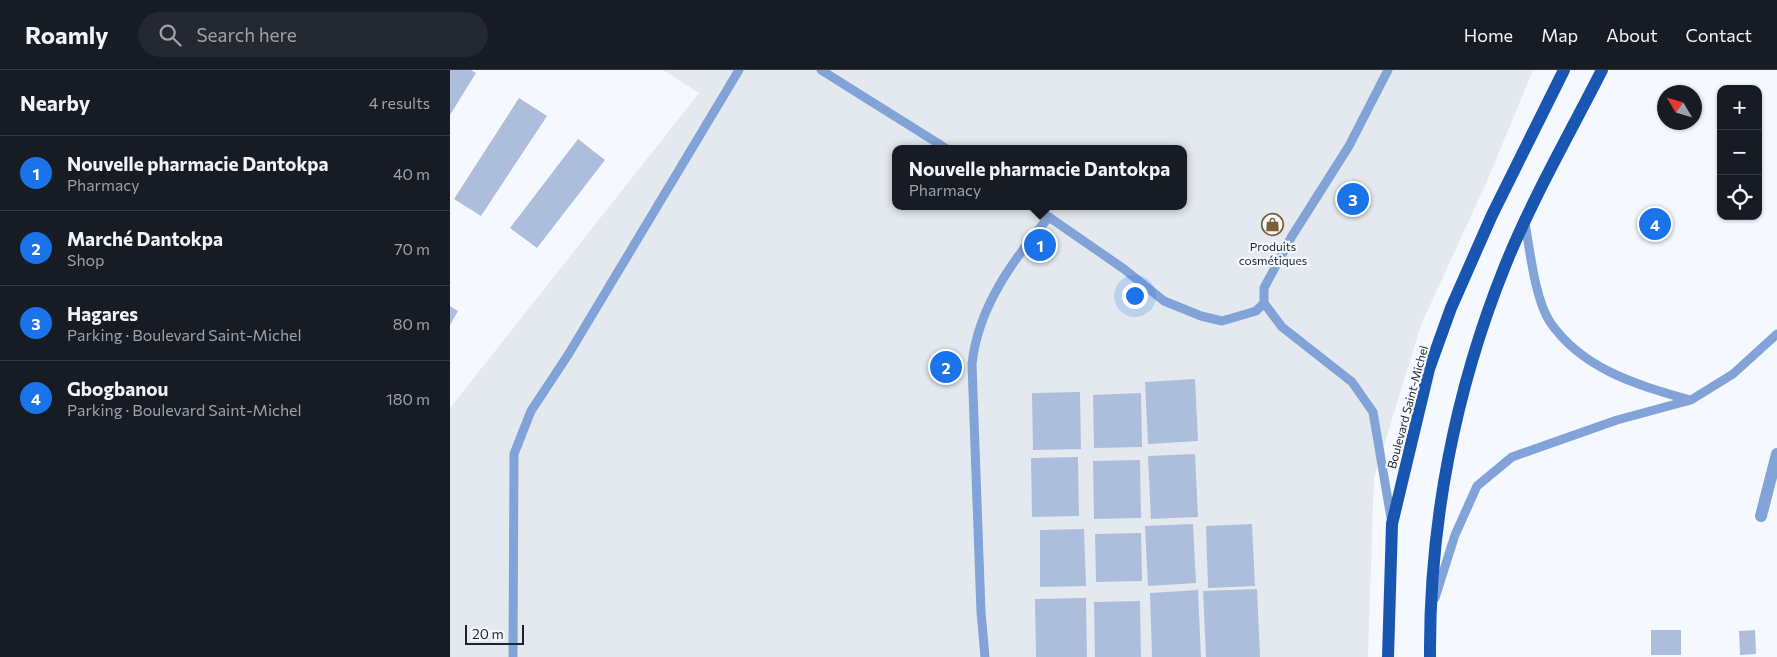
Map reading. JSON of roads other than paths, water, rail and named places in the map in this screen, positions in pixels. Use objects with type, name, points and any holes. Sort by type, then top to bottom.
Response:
[{"type":"main road","name":"Boulevard Saint-Michel","points":[[1388,657],[1392,524],[1427,378],[1451,308],[1492,215],[1564,70]]},
{"type":"main road","points":[[1430,657],[1430,614],[1438,530],[1447,466],[1476,340],[1505,265],[1602,70]]},
{"type":"street","points":[[1761,516],[1777,454]]},
{"type":"lane","points":[[513,657],[514,454],[531,411],[573,346],[739,70]]},
{"type":"lane","points":[[821,70],[941,145]]},
{"type":"lane","points":[[1388,70],[1349,146],[1287,245],[1264,288],[1264,303],[1282,327],[1352,382],[1373,412],[1392,524]]},
{"type":"lane","points":[[1039,210],[1124,269],[1164,301],[1201,316],[1222,321],[1256,311],[1264,303]]},
{"type":"lane","points":[[985,657],[981,612],[972,364],[974,342],[997,289],[1018,256],[1049,217]]},
{"type":"lane","points":[[1525,223],[1537,287],[1546,313],[1550,322],[1574,349],[1604,370],[1635,384],[1691,400]]},
{"type":"lane","points":[[1430,614],[1455,535],[1477,486],[1512,457],[1617,420],[1691,400],[1733,374],[1777,334]]},
{"type":"place","name":"Hagares","points":[[1353,199]]},
{"type":"place","name":"Gbogbanou","points":[[1655,224]]},
{"type":"place","name":"Produits cosmétiques","points":[[1273,225]]},
{"type":"place","name":"Nouvelle pharmacie Dantokpa","points":[[1040,245]]},
{"type":"place","name":"Marché Dantokpa","points":[[946,367]]}]
